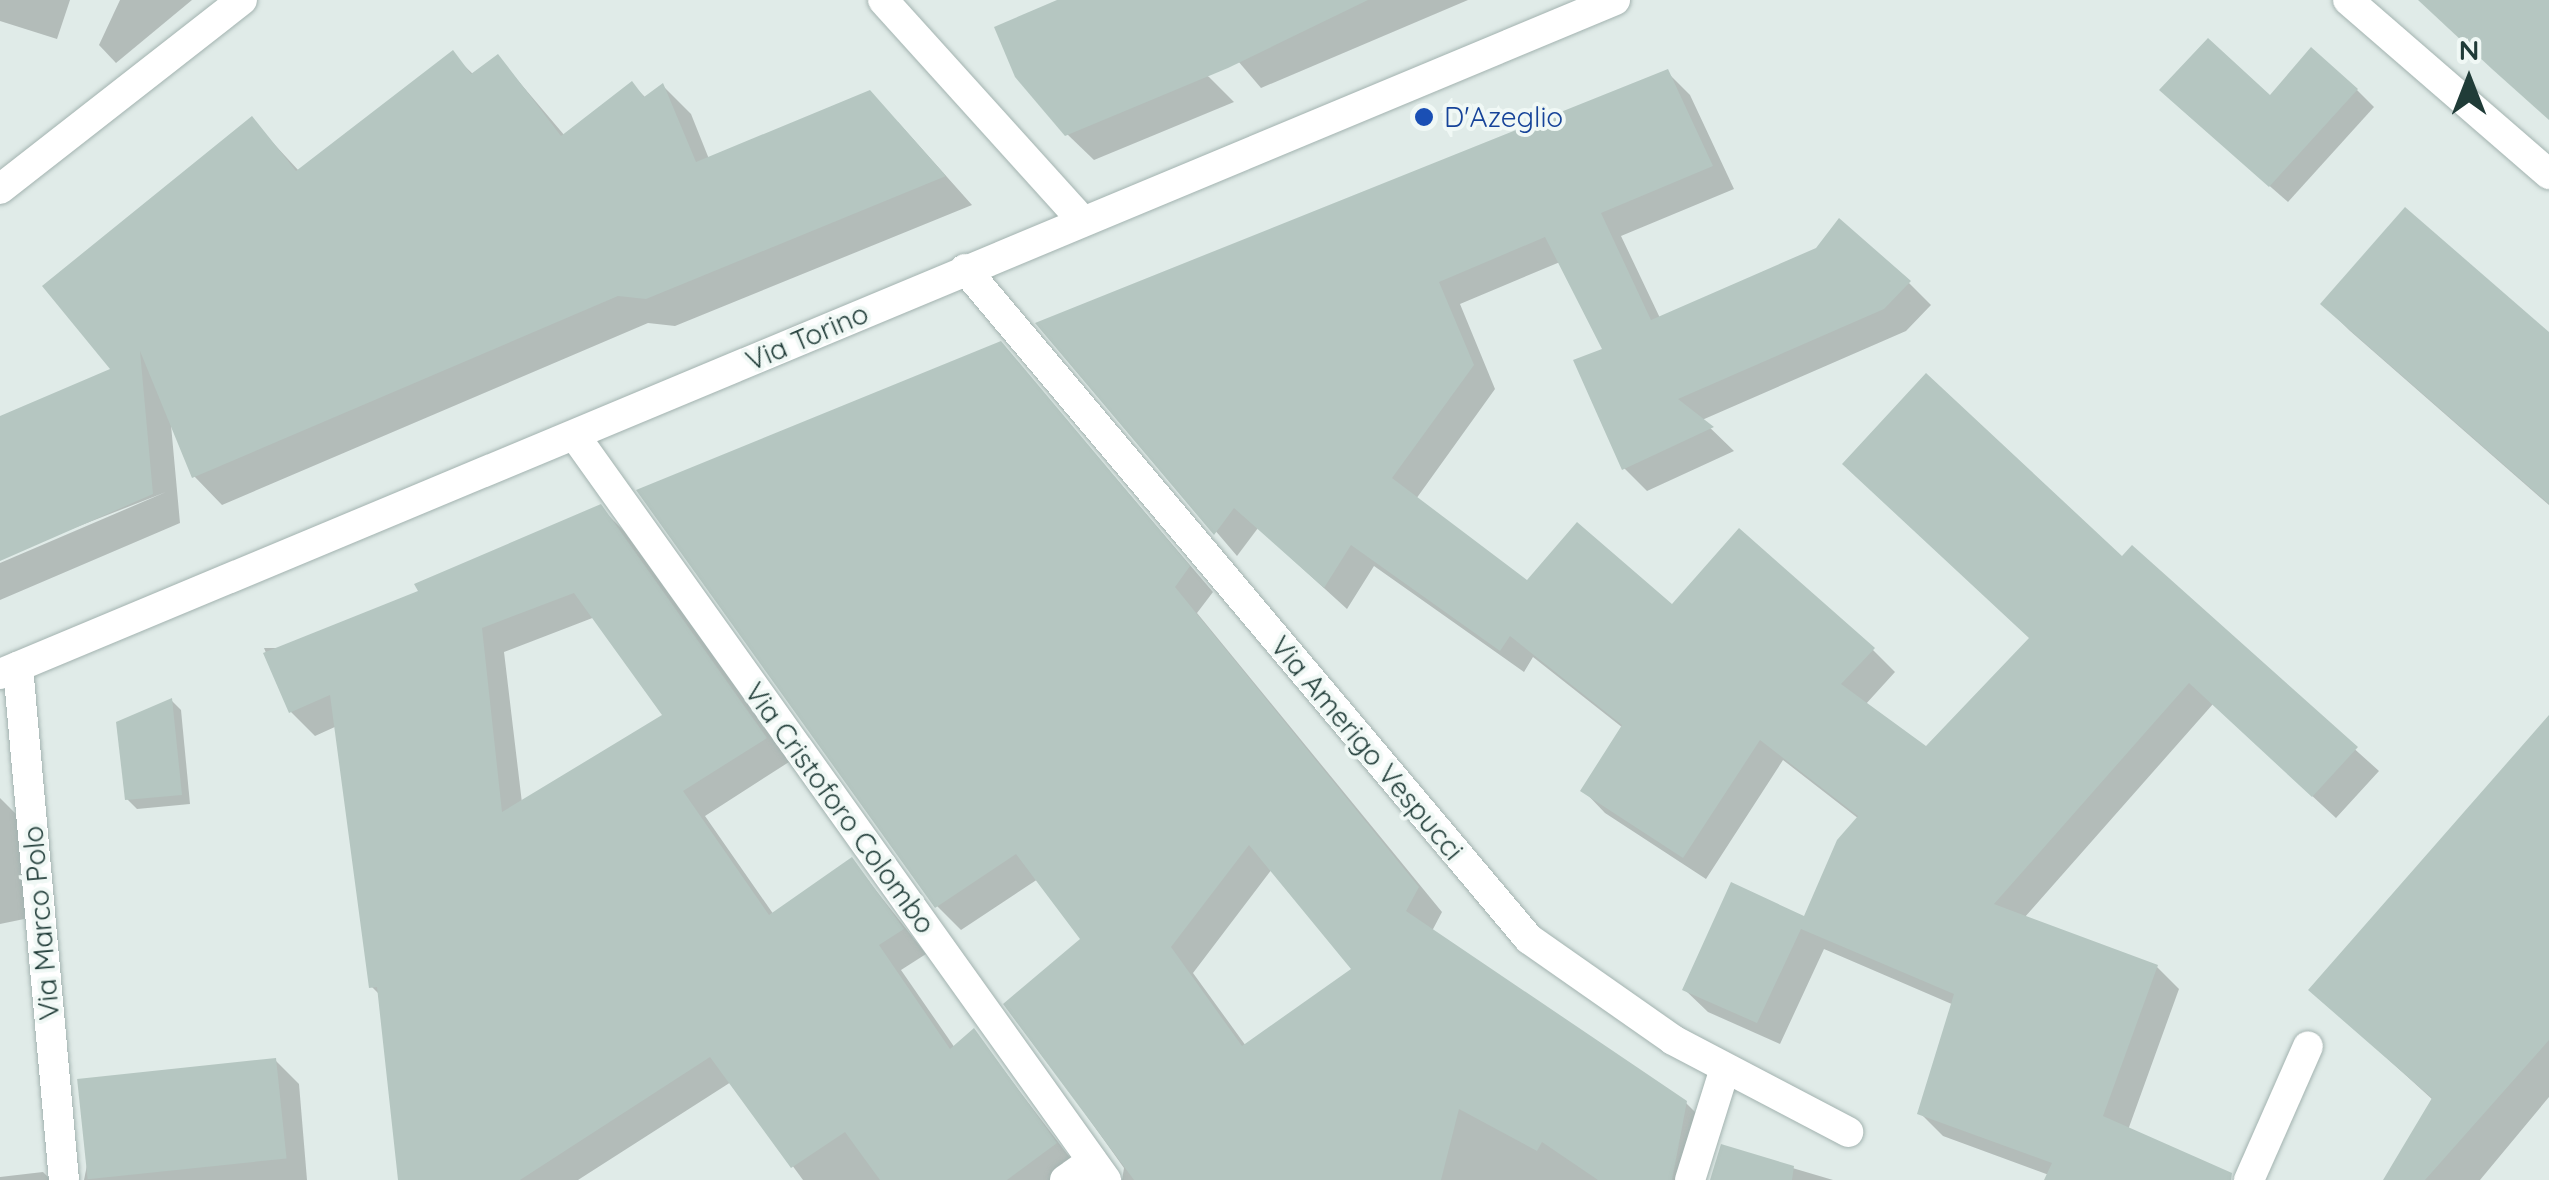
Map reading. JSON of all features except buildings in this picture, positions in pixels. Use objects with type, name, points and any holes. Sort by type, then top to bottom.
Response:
[{"type":"street","points":[[0,189],[242,0]]},
{"type":"street","points":[[883,0],[1081,219]]},
{"type":"street","name":"Via Torino","points":[[9,670],[575,436],[1081,219],[1615,0]]},
{"type":"street","points":[[2348,0],[2549,174]]},
{"type":"street","name":"Via Amerigo Vespucci","points":[[965,270],[1529,939],[1672,1040],[1848,1132]]},
{"type":"street","name":"Via Cristoforo Colombo","points":[[575,436],[1099,1171]]},
{"type":"street","name":"Via Marco Polo","points":[[9,670],[64,1180]]},
{"type":"street","points":[[2248,1180],[2308,1046]]},
{"type":"street","points":[[1690,1180],[1724,1068]]},
{"type":"street","points":[[1065,1180],[1099,1171]]},
{"type":"place","name":"D'Azeglio","points":[[1424,117]]}]
